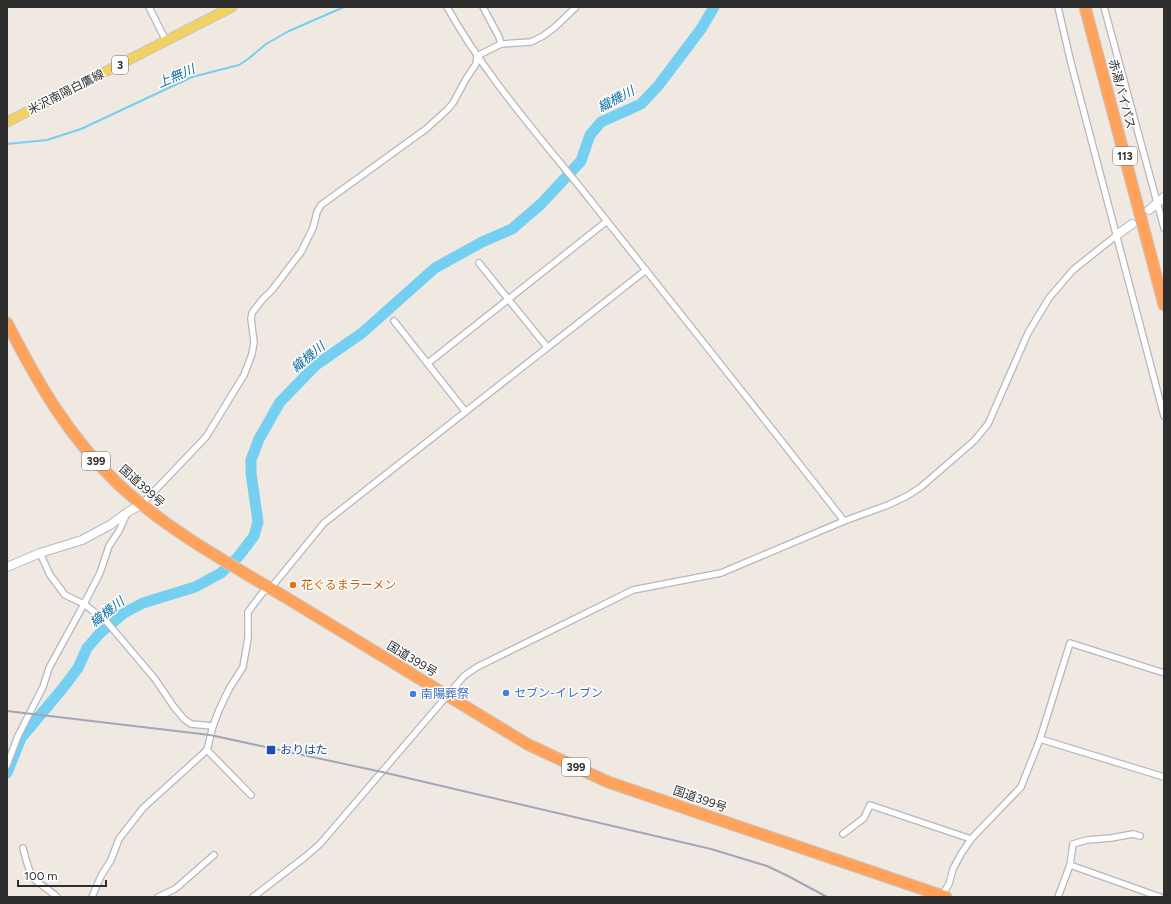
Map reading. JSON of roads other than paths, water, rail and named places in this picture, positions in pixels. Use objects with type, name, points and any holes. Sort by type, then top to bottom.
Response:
[{"type":"highway","name":"赤湯バイパス","points":[[1085,7],[1164,305]]},
{"type":"highway","name":"国道399号","points":[[7,323],[43,390],[58,414],[96,461],[117,483],[159,519],[225,562],[527,744],[608,782],[943,897]]},
{"type":"main road","name":"米沢南陽白鷹線","points":[[7,122],[232,7]]},
{"type":"street","points":[[149,7],[166,41]]},
{"type":"street","points":[[447,7],[463,36],[477,56],[562,166],[574,179],[748,398],[844,521]]},
{"type":"street","points":[[482,7],[502,44]]},
{"type":"street","points":[[477,56],[502,44],[531,42],[554,28],[576,7]]},
{"type":"street","points":[[1058,7],[1070,63],[1164,416]]},
{"type":"street","points":[[1104,7],[1164,228]]},
{"type":"street","points":[[7,567],[40,553],[82,540],[110,525],[142,504],[206,437],[244,375],[252,354],[254,342],[251,319],[252,313],[301,252],[313,228],[317,212],[321,205],[413,138],[447,110],[453,103],[476,64],[477,56]]},
{"type":"street","points":[[1149,210],[1164,197]]},
{"type":"street","points":[[428,363],[607,221]]},
{"type":"street","points":[[253,897],[320,844],[414,732],[448,696],[464,676],[477,667],[632,590],[657,584],[721,573],[844,521],[880,509],[907,496],[939,472],[974,441],[988,424],[1028,333],[1049,298],[1073,270],[1132,224]]},
{"type":"street","points":[[479,263],[547,347]]},
{"type":"street","points":[[92,897],[101,876],[111,860],[119,839],[143,808],[207,750],[213,726],[229,689],[243,667],[248,638],[248,612],[263,592],[270,589],[324,523],[646,270]]},
{"type":"street","points":[[394,321],[465,411]]},
{"type":"street","points":[[7,765],[18,736],[42,687],[49,668],[100,573],[110,546],[128,512]]},
{"type":"street","points":[[40,553],[50,575],[65,595],[84,604],[106,621],[155,679],[184,719],[191,724],[213,726]]},
{"type":"street","points":[[943,897],[949,884],[953,869],[961,854],[971,840],[1021,787],[1040,740],[1070,642],[1164,673]]},
{"type":"street","points":[[1040,740],[1164,777]]},
{"type":"street","points":[[207,750],[251,795]]},
{"type":"street","points":[[843,834],[864,818],[870,805],[971,840]]},
{"type":"street","points":[[1058,897],[1070,865],[1072,844],[1081,840],[1111,838],[1133,834],[1140,836]]},
{"type":"street","points":[[23,848],[31,875],[35,880],[50,890],[57,897]]},
{"type":"street","points":[[158,897],[175,889],[214,855]]},
{"type":"street","points":[[1070,865],[1160,897]]},
{"type":"waterway","name":"上無川","points":[[7,144],[47,140],[81,129],[192,77],[239,65],[266,44],[289,31],[344,7]]},
{"type":"waterway","name":"織機川","points":[[7,773],[21,738],[63,688],[78,668],[87,648],[100,633],[124,613],[143,603],[195,587],[221,573],[238,557],[254,536],[258,522],[251,473],[251,460],[259,439],[280,402],[316,365],[362,333],[435,268],[482,242],[512,229],[541,204],[581,161],[590,135],[601,122],[641,104],[658,86],[701,29],[714,7]]},
{"type":"railway","points":[[7,711],[210,735],[382,772],[711,849],[767,866],[827,897]]},
{"type":"place","name":"花ぐるまラーメン","points":[[293,585]]},
{"type":"place","name":"セブン-イレブン","points":[[506,693]]},
{"type":"place","name":"南陽葬祭","points":[[413,694]]},
{"type":"place","name":"おりはた","points":[[271,750]]}]
